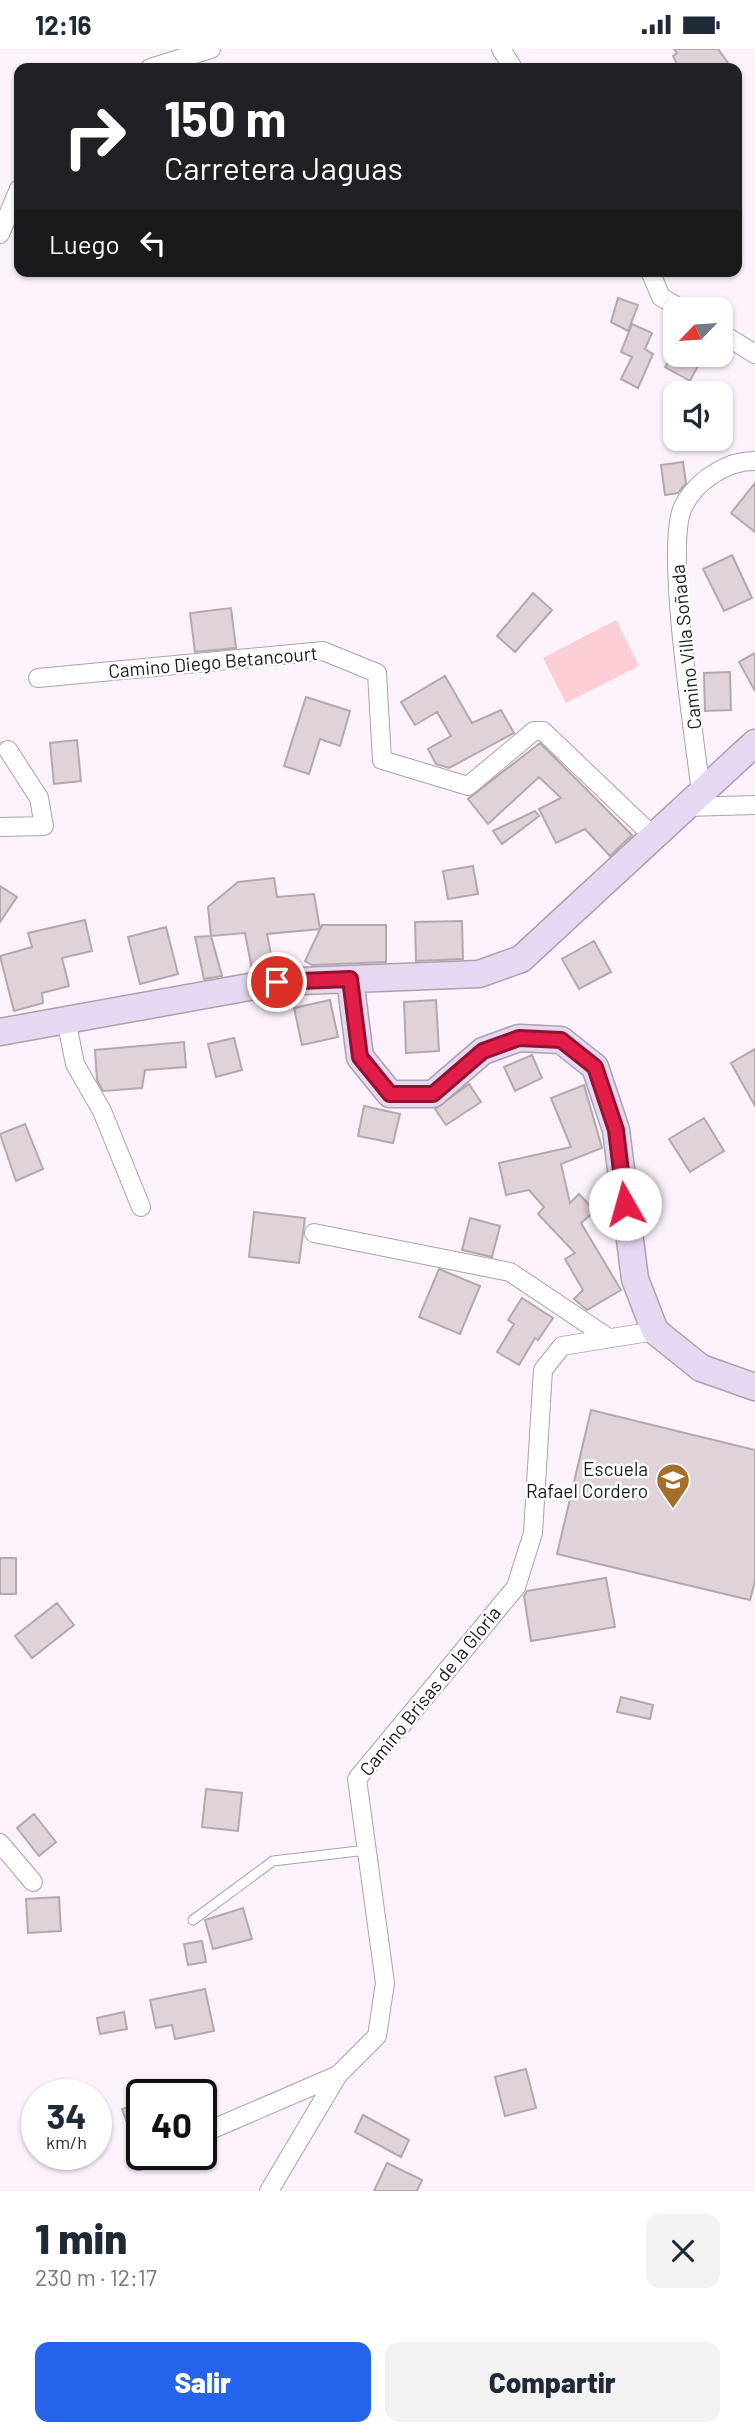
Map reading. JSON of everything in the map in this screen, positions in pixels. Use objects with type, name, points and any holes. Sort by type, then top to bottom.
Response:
[{"type":"street","points":[[166,63],[211,49]]},
{"type":"street","points":[[0,234],[14,201]]},
{"type":"street","points":[[653,277],[663,297]]},
{"type":"street","points":[[733,340],[755,354]]},
{"type":"street","name":"Camino Villa Soñada","points":[[694,800],[676,564],[682,508],[704,480],[738,461],[755,461]]},
{"type":"street","name":"Camino Diego Betancourt","points":[[38,678],[323,651],[377,673],[382,760],[468,786],[534,731],[543,731],[654,838]]},
{"type":"street","points":[[2,1026],[66,1019],[277,982],[479,974],[521,958],[755,743]]},
{"type":"street","points":[[0,827],[44,826],[39,798],[8,750]]},
{"type":"street","points":[[694,800],[755,805]]},
{"type":"street","points":[[350,979],[360,1057],[390,1094],[433,1094],[483,1051],[519,1038],[561,1040],[595,1067],[616,1130],[635,1279],[655,1331],[701,1368],[755,1387]]},
{"type":"street","points":[[66,1019],[75,1064],[102,1111],[141,1207]]},
{"type":"street","points":[[314,1233],[510,1272],[607,1337]]},
{"type":"street","name":"Camino Brisas de la Gloria","points":[[269,2191],[338,2075],[377,2036],[385,1983],[357,1779],[516,1587],[533,1532],[542,1370],[562,1346],[655,1331]]},
{"type":"street","points":[[0,1843],[33,1882]]},
{"type":"street","points":[[217,2127],[338,2075]]},
{"type":"lane","points":[[193,1920],[273,1861],[368,1850]]},
{"type":"shaded area","points":[[616,620],[639,666],[566,703],[543,658]]},
{"type":"building","points":[[674,49],[718,49],[728,63],[676,63],[673,56],[677,53]]},
{"type":"building","points":[[618,298],[638,305],[628,331],[611,322]]},
{"type":"building","points":[[632,324],[652,333],[645,349],[653,354],[638,388],[621,379],[632,357],[621,352]]},
{"type":"building","points":[[665,367],[698,367],[690,381]]},
{"type":"building","points":[[683,462],[686,483],[678,493],[665,495],[661,465]]},
{"type":"building","points":[[755,483],[755,532],[731,513]]},
{"type":"building","points":[[732,555],[752,598],[724,611],[703,569]]},
{"type":"building","points":[[533,593],[552,610],[515,652],[497,636]]},
{"type":"building","points":[[231,608],[236,648],[195,652],[190,613]]},
{"type":"building","points":[[755,653],[755,691],[739,662]]},
{"type":"building","points":[[730,672],[731,710],[705,711],[704,673]]},
{"type":"building","points":[[445,676],[472,723],[501,710],[514,733],[449,768],[436,764],[428,749],[451,736],[437,712],[415,725],[401,702]]},
{"type":"building","points":[[306,697],[350,711],[340,746],[320,739],[309,774],[284,766]]},
{"type":"building","points":[[77,740],[81,781],[54,784],[50,743]]},
{"type":"building","points":[[540,743],[632,835],[610,856],[585,829],[556,843],[539,809],[561,798],[539,777],[488,824],[468,799]]},
{"type":"building","points":[[535,811],[539,816],[502,844],[493,831]]},
{"type":"building","points":[[473,866],[478,894],[448,899],[443,871]]},
{"type":"building","points":[[274,878],[277,897],[314,894],[320,929],[267,934],[273,965],[252,969],[245,933],[211,936],[208,907],[238,882]]},
{"type":"building","points":[[0,886],[17,897],[0,922]]},
{"type":"building","points":[[85,920],[92,951],[62,958],[69,986],[42,993],[43,1003],[14,1011],[0,956],[32,947],[28,933]]},
{"type":"building","points":[[462,921],[463,959],[416,961],[415,922]]},
{"type":"building","points":[[322,925],[386,925],[386,962],[312,965],[305,961]]},
{"type":"building","points":[[166,927],[178,974],[140,984],[128,937]]},
{"type":"building","points":[[211,936],[222,976],[204,979],[195,937]]},
{"type":"building","points":[[594,941],[611,972],[579,989],[562,959]]},
{"type":"building","points":[[330,1000],[338,1037],[302,1045],[294,1008]]},
{"type":"building","points":[[436,1000],[439,1051],[406,1053],[404,1002]]},
{"type":"building","points":[[234,1038],[242,1070],[216,1077],[208,1044]]},
{"type":"building","points":[[184,1042],[186,1067],[145,1070],[142,1088],[103,1091],[97,1080],[95,1050]]},
{"type":"building","points":[[755,1049],[755,1106],[731,1063]]},
{"type":"building","points":[[532,1055],[542,1078],[515,1091],[504,1067]]},
{"type":"building","points":[[469,1084],[481,1102],[446,1125],[435,1109]]},
{"type":"building","points":[[584,1085],[602,1148],[561,1164],[570,1203],[579,1194],[595,1211],[581,1223],[621,1290],[587,1310],[574,1299],[583,1290],[565,1259],[575,1253],[538,1214],[544,1207],[529,1190],[506,1195],[499,1163],[571,1147],[551,1098]]},
{"type":"building","points":[[364,1106],[400,1114],[393,1143],[358,1136]]},
{"type":"building","points":[[704,1118],[724,1151],[690,1172],[669,1139]]},
{"type":"building","points":[[25,1124],[43,1169],[16,1181],[0,1134]]},
{"type":"building","points":[[254,1212],[305,1218],[299,1263],[249,1257]]},
{"type":"building","points":[[470,1218],[500,1226],[492,1257],[462,1250]]},
{"type":"building","points":[[439,1269],[480,1286],[460,1334],[419,1317]]},
{"type":"building","points":[[522,1298],[553,1318],[538,1340],[535,1338],[519,1365],[497,1352],[514,1324],[508,1320]]},
{"type":"building","points":[[591,1410],[755,1450],[755,1581],[750,1600],[557,1554]]},
{"type":"building","points":[[0,1558],[16,1558],[16,1594],[0,1594]]},
{"type":"building","points":[[606,1578],[615,1627],[531,1641],[524,1596],[527,1591]]},
{"type":"building","points":[[57,1603],[74,1625],[32,1658],[15,1636]]},
{"type":"building","points":[[621,1697],[653,1705],[650,1719],[617,1712]]},
{"type":"building","points":[[206,1789],[242,1793],[238,1831],[202,1827]]},
{"type":"building","points":[[34,1814],[56,1842],[39,1856],[17,1828]]},
{"type":"building","points":[[59,1897],[61,1931],[28,1933],[26,1899]]},
{"type":"building","points":[[243,1908],[252,1939],[213,1949],[205,1920]]},
{"type":"building","points":[[202,1941],[206,1962],[188,1965],[184,1944]]},
{"type":"building","points":[[205,1989],[214,2031],[175,2039],[172,2025],[156,2028],[150,2000]]},
{"type":"building","points":[[124,2012],[127,2029],[100,2034],[97,2018]]},
{"type":"building","points":[[526,2069],[536,2108],[505,2116],[495,2077]]},
{"type":"building","points":[[363,2115],[409,2140],[401,2157],[355,2132]]},
{"type":"building","points":[[387,2163],[422,2180],[417,2191],[374,2191]]},
{"type":"place","name":"Escuela Rafael Cordero","points":[[673,1510]]},
{"type":"route","points":[[277,982],[350,979],[360,1057],[390,1094],[433,1094],[483,1051],[519,1038],[561,1040],[595,1067],[616,1130],[625,1204]]}]
